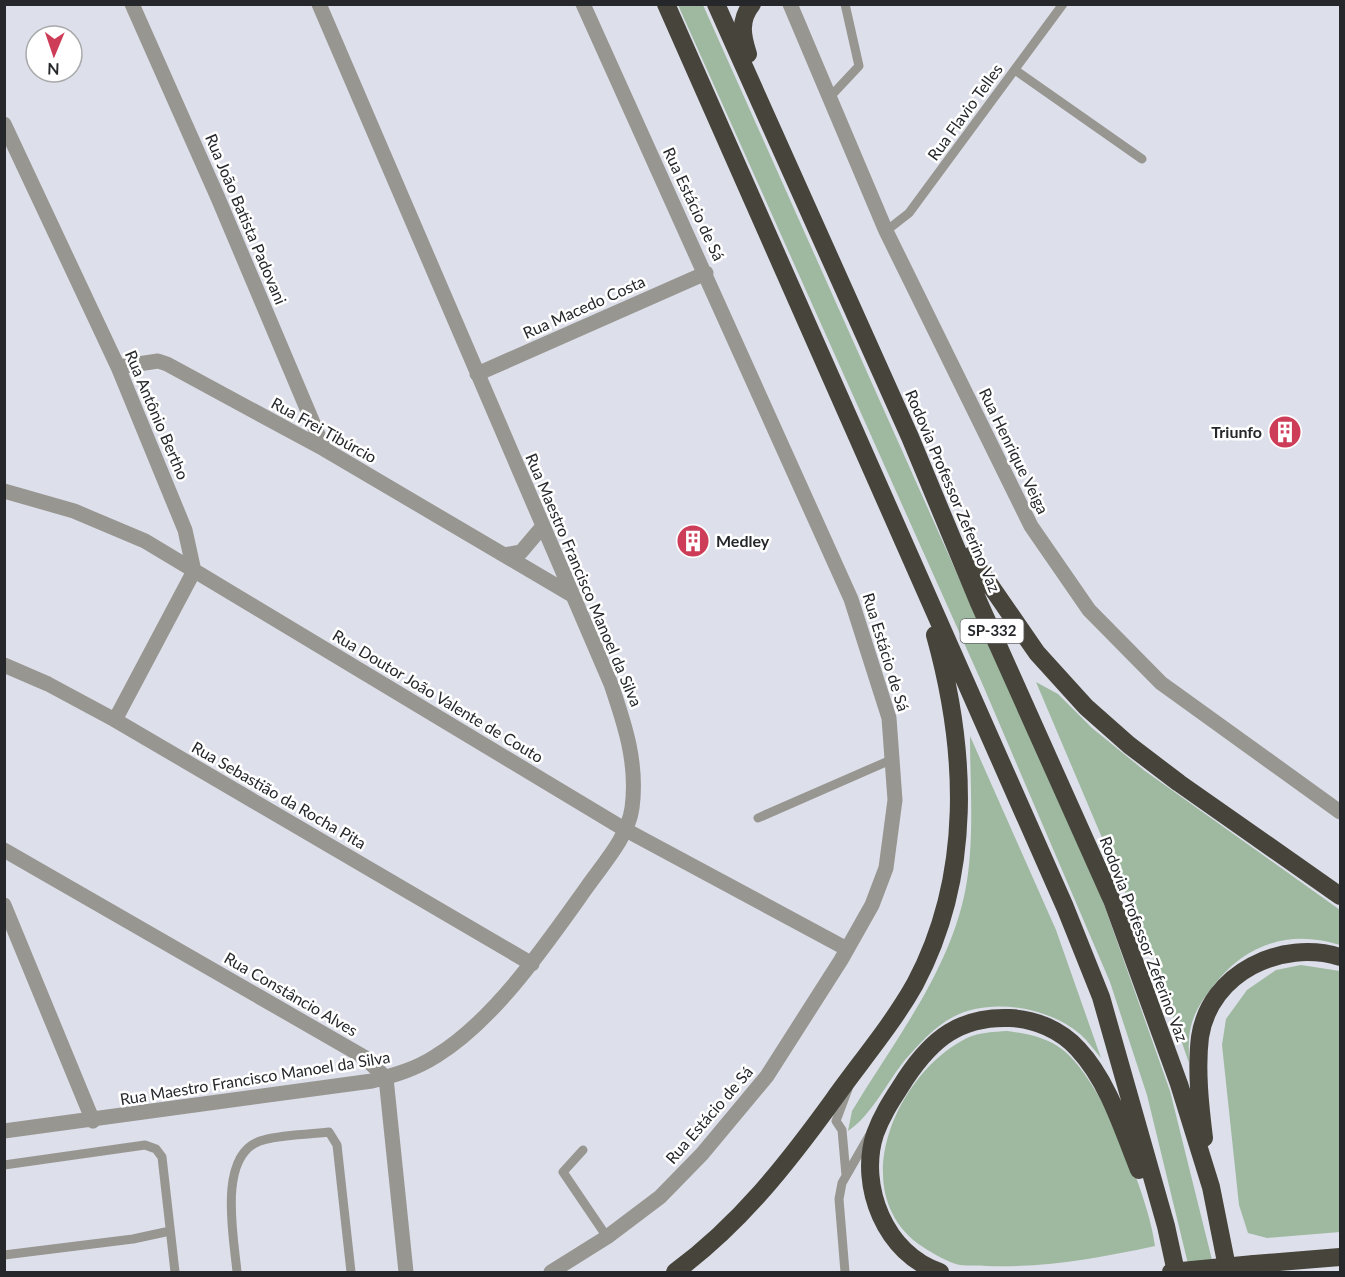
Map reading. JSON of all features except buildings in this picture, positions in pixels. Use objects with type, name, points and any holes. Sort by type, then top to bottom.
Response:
[{"type":"highway","name":"SP-332","points":[[666,4],[1065,907],[1101,998],[1166,1226],[1176,1272]]},
{"type":"highway","name":"Rodovia Professor Zeferino Vaz","points":[[716,4],[910,437],[979,603],[1112,900],[1179,1084],[1211,1187],[1228,1272]]},
{"type":"highway","points":[[752,4],[744,18],[742,39],[777,141]]},
{"type":"highway","points":[[910,437],[976,569],[1059,680],[1129,745],[1341,896]]},
{"type":"highway","points":[[675,1272],[751,1207],[790,1160],[902,1005],[935,940],[949,893],[957,829],[960,777],[950,688],[914,561]]},
{"type":"highway","points":[[1211,1187],[1198,1070],[1201,1035],[1211,1007],[1228,984],[1248,967],[1265,958],[1301,951],[1321,951],[1341,957]]},
{"type":"highway","points":[[940,1272],[914,1259],[894,1240],[881,1218],[871,1177],[874,1136],[890,1100],[915,1062],[949,1032],[978,1019],[997,1017],[1032,1020],[1065,1036],[1090,1065],[1104,1089],[1166,1226]]},
{"type":"highway","points":[[1313,1260],[1341,1251]]},
{"type":"highway","points":[[1171,1272],[1341,1257]]},
{"type":"street","name":"Rua João Batista Padovani","points":[[132,4],[214,187],[324,449]]},
{"type":"street","name":"Rua Maestro Francisco Manoel da Silva","points":[[4,1131],[93,1121],[386,1078],[407,1072],[436,1056],[466,1033],[532,964],[619,843],[632,810],[634,769],[627,729],[611,684],[319,4]]},
{"type":"street","name":"Rua Estácio de Sá","points":[[551,1272],[607,1237],[660,1197],[702,1154],[767,1076],[872,905],[886,868],[895,800],[889,718],[851,599],[583,4]]},
{"type":"street","name":"Rua Henrique Veiga","points":[[790,4],[886,231],[1031,526],[1089,610],[1161,683],[1341,812]]},
{"type":"street","name":"Rua Antônio Bertho","points":[[4,124],[118,367],[185,530],[194,571]]},
{"type":"street","name":"Rua Macedo Costa","points":[[477,374],[706,273]]},
{"type":"street","name":"Rua Frei Tibúrcio","points":[[118,367],[163,362],[324,449],[572,595]]},
{"type":"street","name":"Rua Doutor João Valente de Couto","points":[[4,491],[84,516],[145,541],[624,828],[847,949]]},
{"type":"street","points":[[504,555],[521,552],[543,526]]},
{"type":"street","points":[[116,720],[194,571]]},
{"type":"street","name":"Rua Sebastião da Rocha Pita","points":[[4,665],[48,684],[116,720],[532,964]]},
{"type":"street","name":"Rua Constâncio Alves","points":[[4,850],[364,1057],[386,1078]]},
{"type":"street","points":[[4,904],[93,1121]]},
{"type":"street","points":[[386,1078],[406,1272]]},
{"type":"lane","points":[[829,98],[859,66],[845,4]]},
{"type":"lane","name":"Rua Flavio Telles","points":[[886,231],[909,213],[1063,4]]},
{"type":"lane","points":[[1015,70],[1142,159]]},
{"type":"lane","points":[[758,818],[893,759]]},
{"type":"lane","points":[[846,1176],[842,1130],[836,1121],[856,1070]]},
{"type":"lane","points":[[845,1272],[838,1216],[839,1199],[846,1176],[890,1100]]},
{"type":"lane","points":[[237,1272],[230,1192],[235,1170],[243,1155],[259,1141],[329,1132],[337,1145],[351,1272]]},
{"type":"lane","points":[[4,1165],[145,1145],[156,1149],[162,1157],[175,1272]]},
{"type":"lane","points":[[583,1150],[563,1172],[607,1237]]},
{"type":"lane","points":[[4,1255],[133,1239],[170,1232]]},
{"type":"green space","points":[[678,5],[703,5],[1101,896],[1170,1091],[1215,1272],[1190,1272],[1147,1095],[1110,982],[982,683]]},
{"type":"green space","points":[[1036,682],[1058,694],[1092,728],[1145,771],[1340,910],[1340,945],[1321,940],[1286,940],[1254,950],[1226,972],[1213,986],[1193,1018],[1189,1035],[1189,1063],[1153,958]]},
{"type":"green space","points":[[970,736],[1056,930],[1101,1058],[1080,1034],[1052,1017],[1036,1011],[1001,1006],[968,1011],[946,1021],[921,1042],[898,1069],[879,1098],[848,1131],[852,1111],[933,979],[957,922],[965,892],[970,854]]},
{"type":"green space","points":[[1301,965],[1340,971],[1340,1232],[1267,1238],[1248,1233],[1239,1205],[1222,1045],[1226,1019],[1247,990],[1276,970]]},
{"type":"green space","points":[[1007,1031],[1037,1037],[1057,1046],[1078,1065],[1093,1086],[1134,1171],[1151,1225],[1155,1246],[1051,1264],[960,1265],[945,1260],[923,1247],[899,1224],[886,1197],[883,1167],[888,1136],[901,1106],[919,1078],[941,1055],[972,1036]]},
{"type":"place","name":"Triunfo","points":[[1285,432]]},
{"type":"place","name":"Medley","points":[[693,541]]}]
